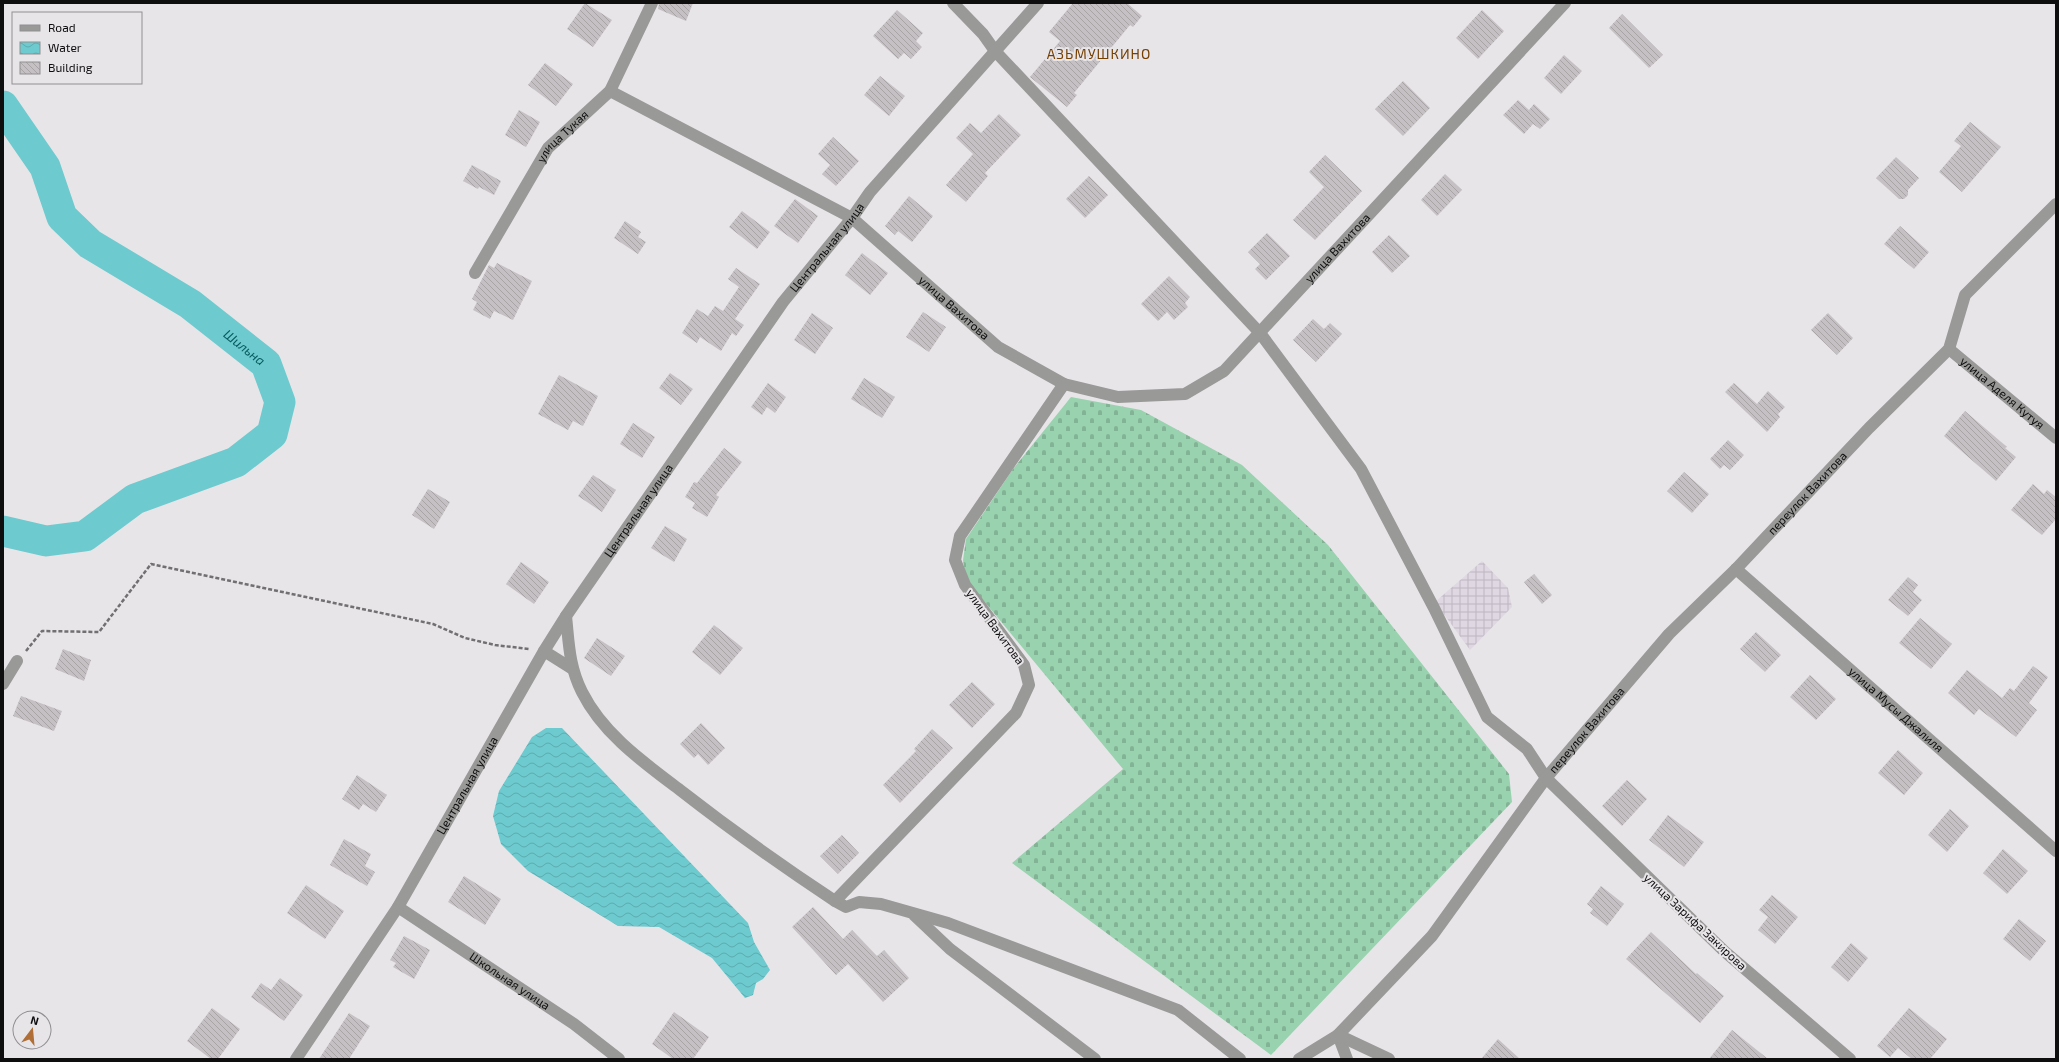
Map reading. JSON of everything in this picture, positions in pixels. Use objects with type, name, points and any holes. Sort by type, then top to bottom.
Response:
[{"type":"street","name":"улица Тукая","points":[[475,273],[548,148],[610,91],[652,3]]},
{"type":"street","name":"улица Зарифа Закирова","points":[[953,3],[983,34],[995,51],[1260,333],[1361,469],[1434,608],[1487,717],[1527,749],[1546,778],[1724,952],[1850,1059]]},
{"type":"street","name":"Центральная улица","points":[[296,1059],[398,907],[544,651],[566,616],[783,302],[852,218],[870,192],[1038,3]]},
{"type":"street","name":"улица Вахитова","points":[[610,91],[852,218],[998,347],[1064,384],[1118,396],[1185,394],[1224,371],[1565,3]]},
{"type":"street","name":"переулок Вахитова","points":[[1299,1059],[1338,1035],[1432,936],[1546,778],[1669,634],[1736,569],[1869,428],[1948,349],[1965,295],[2056,204]]},
{"type":"street","name":"улица Аделя Кутуя","points":[[1948,349],[2056,438]]},
{"type":"street","name":"улица Вахитова","points":[[835,901],[1016,713],[1029,685],[1024,665],[965,585],[955,560],[960,536],[1064,384]]},
{"type":"street","name":"улица Мусы Джалиля","points":[[1736,569],[2056,851]]},
{"type":"street","points":[[566,616],[571,668],[582,693],[606,729],[639,758],[738,835],[835,901],[846,907],[859,902],[881,904],[914,915],[948,923],[1178,1010],[1240,1059]]},
{"type":"street","points":[[544,651],[571,668]]},
{"type":"street","points":[[3,684],[17,662]]},
{"type":"street","name":"Школьная улица","points":[[398,907],[574,1024],[619,1059]]},
{"type":"street","points":[[914,915],[950,949],[1095,1059]]},
{"type":"street","points":[[1338,1035],[1347,1059]]},
{"type":"street","points":[[1338,1035],[1389,1059]]},
{"type":"path","points":[[17,662],[42,631],[99,632],[151,564],[433,624],[465,638],[495,645],[544,651]]},
{"type":"shaded area","points":[[1482,561],[1508,588],[1512,607],[1470,650],[1435,602]]},
{"type":"green space","points":[[1071,397],[1141,410],[1242,465],[1328,545],[1509,774],[1512,802],[1271,1055],[1012,863],[1123,769],[974,589],[965,575],[963,560],[966,539],[1013,469]]},
{"type":"water","points":[[546,728],[562,728],[748,923],[754,942],[770,970],[763,979],[756,983],[753,995],[745,998],[712,958],[659,927],[618,926],[528,871],[501,844],[493,816],[499,791],[532,737]]},
{"type":"building","points":[[585,3],[612,20],[593,47],[567,29]]},
{"type":"building","points":[[659,3],[693,3],[686,21],[658,9]]},
{"type":"building","points":[[1073,3],[1127,3],[1142,16],[1133,27],[1130,25],[1074,93],[1077,95],[1067,107],[1030,77],[1060,41],[1049,32]]},
{"type":"building","points":[[897,10],[923,33],[916,41],[922,47],[911,59],[904,53],[898,59],[873,36]]},
{"type":"building","points":[[1482,10],[1504,31],[1478,59],[1456,38]]},
{"type":"building","points":[[1622,14],[1663,55],[1649,68],[1609,28]]},
{"type":"building","points":[[1564,55],[1582,71],[1561,94],[1544,78]]},
{"type":"building","points":[[545,63],[573,84],[556,106],[528,85]]},
{"type":"building","points":[[880,76],[905,96],[889,116],[864,95]]},
{"type":"building","points":[[1403,81],[1430,108],[1403,136],[1375,109]]},
{"type":"building","points":[[1518,100],[1529,110],[1534,104],[1550,119],[1540,129],[1533,124],[1524,134],[1503,115]]},
{"type":"building","points":[[519,110],[540,122],[526,147],[505,135]]},
{"type":"building","points":[[999,114],[1021,135],[985,173],[988,176],[966,202],[946,185],[973,154],[956,138],[970,123],[981,133]]},
{"type":"building","points":[[1970,122],[2001,147],[1962,192],[1939,172],[1961,146],[1954,141]]},
{"type":"building","points":[[833,137],[859,161],[836,186],[822,174],[830,165],[818,154]]},
{"type":"building","points":[[1325,155],[1362,191],[1315,240],[1293,220],[1324,187],[1309,172]]},
{"type":"building","points":[[1896,157],[1919,178],[1908,190],[1908,195],[1904,199],[1899,199],[1876,178]]},
{"type":"building","points":[[472,165],[501,181],[494,195],[463,181]]},
{"type":"building","points":[[1445,174],[1462,190],[1437,216],[1421,200]]},
{"type":"building","points":[[1089,176],[1108,195],[1085,218],[1066,199]]},
{"type":"building","points":[[909,196],[933,216],[912,242],[898,231],[895,235],[885,226]]},
{"type":"building","points":[[795,199],[818,216],[798,243],[774,226]]},
{"type":"building","points":[[742,211],[770,232],[757,249],[729,227]]},
{"type":"building","points":[[625,221],[641,232],[638,237],[646,242],[638,254],[614,238]]},
{"type":"building","points":[[1900,226],[1929,252],[1914,269],[1884,244]]},
{"type":"building","points":[[1267,233],[1290,256],[1266,280],[1255,269],[1260,264],[1248,252]]},
{"type":"building","points":[[1389,235],[1410,256],[1392,273],[1372,252]]},
{"type":"building","points":[[862,253],[888,273],[870,295],[845,275]]},
{"type":"building","points":[[497,263],[532,281],[513,320],[494,311],[490,319],[473,310],[477,302],[472,299],[489,265],[494,268]]},
{"type":"building","points":[[736,268],[760,284],[735,319],[744,325],[736,336],[732,333],[721,351],[700,337],[697,343],[682,333],[697,309],[708,316],[715,306],[723,311],[739,287],[728,279]]},
{"type":"building","points":[[1169,276],[1190,297],[1185,303],[1188,307],[1174,320],[1167,312],[1158,321],[1141,304]]},
{"type":"building","points":[[923,312],[946,327],[929,352],[906,337]]},
{"type":"building","points":[[812,313],[833,328],[815,354],[794,340]]},
{"type":"building","points":[[1828,313],[1853,338],[1837,355],[1811,330]]},
{"type":"building","points":[[1313,319],[1324,329],[1330,323],[1342,334],[1316,362],[1293,340]]},
{"type":"building","points":[[670,373],[693,389],[681,405],[659,388]]},
{"type":"building","points":[[559,375],[598,396],[583,426],[573,421],[568,430],[538,414]]},
{"type":"building","points":[[864,378],[895,397],[882,418],[851,399]]},
{"type":"building","points":[[768,383],[786,397],[775,413],[767,407],[762,415],[751,407]]},
{"type":"building","points":[[1734,383],[1757,404],[1768,391],[1785,407],[1778,414],[1780,417],[1767,432],[1725,392]]},
{"type":"building","points":[[1965,411],[2007,447],[2005,448],[2016,457],[1996,481],[1944,436]]},
{"type":"building","points":[[633,423],[655,437],[642,458],[620,444]]},
{"type":"building","points":[[1728,440],[1744,455],[1730,470],[1724,465],[1720,469],[1710,459]]},
{"type":"building","points":[[724,448],[742,462],[716,495],[719,497],[707,517],[692,508],[695,503],[685,497],[694,482],[697,483]]},
{"type":"building","points":[[1684,472],[1709,494],[1692,513],[1667,491]]},
{"type":"building","points":[[593,475],[616,490],[602,512],[578,496]]},
{"type":"building","points":[[2033,484],[2044,494],[2047,490],[2056,497],[2056,519],[2042,535],[2011,510]]},
{"type":"building","points":[[428,489],[450,502],[434,529],[412,515]]},
{"type":"building","points":[[665,526],[687,539],[674,562],[651,548]]},
{"type":"building","points":[[521,562],[549,582],[534,604],[506,584]]},
{"type":"building","points":[[1534,574],[1552,595],[1542,604],[1524,582]]},
{"type":"building","points":[[1908,577],[1918,585],[1913,592],[1922,600],[1908,616],[1888,600]]},
{"type":"building","points":[[1920,618],[1952,644],[1931,669],[1899,643]]},
{"type":"building","points":[[714,625],[743,648],[720,675],[692,652]]},
{"type":"building","points":[[1756,632],[1781,655],[1765,672],[1740,649]]},
{"type":"building","points":[[597,638],[625,656],[611,676],[584,658]]},
{"type":"building","points":[[63,649],[91,660],[84,681],[55,669]]},
{"type":"building","points":[[2033,666],[2048,677],[2029,703],[2037,710],[2016,737],[1979,709],[1974,715],[1948,693],[1967,670],[2002,698],[2010,688],[2014,691]]},
{"type":"building","points":[[1810,675],[1836,699],[1816,720],[1790,697]]},
{"type":"building","points":[[972,682],[995,704],[972,728],[949,705]]},
{"type":"building","points":[[21,696],[62,711],[54,731],[13,716]]},
{"type":"building","points":[[701,723],[725,748],[708,765],[698,754],[694,758],[680,744]]},
{"type":"building","points":[[932,729],[953,748],[900,803],[883,785],[916,751],[914,749]]},
{"type":"building","points":[[1898,750],[1923,773],[1904,795],[1878,773]]},
{"type":"building","points":[[357,775],[387,795],[376,812],[363,804],[359,810],[342,799]]},
{"type":"building","points":[[1627,780],[1647,799],[1622,826],[1602,806]]},
{"type":"building","points":[[1950,809],[1969,826],[1947,852],[1928,835]]},
{"type":"building","points":[[1668,815],[1704,842],[1684,867],[1649,840]]},
{"type":"building","points":[[842,835],[859,853],[838,874],[820,856]]},
{"type":"building","points":[[344,839],[371,854],[365,866],[375,872],[367,886],[330,865]]},
{"type":"building","points":[[2003,849],[2028,871],[2007,894],[1983,873]]},
{"type":"building","points":[[464,876],[501,899],[485,925],[448,902]]},
{"type":"building","points":[[306,885],[344,911],[325,939],[287,913]]},
{"type":"building","points":[[1601,886],[1624,904],[1607,926],[1590,913],[1593,909],[1587,904]]},
{"type":"building","points":[[1772,895],[1798,917],[1775,944],[1758,930],[1768,917],[1759,910]]},
{"type":"building","points":[[813,907],[843,939],[852,930],[877,956],[884,950],[909,978],[883,1002],[848,964],[836,975],[792,927]]},
{"type":"building","points":[[2019,919],[2046,941],[2030,961],[2003,939]]},
{"type":"building","points":[[1651,932],[1696,974],[1697,973],[1724,996],[1700,1023],[1626,959]]},
{"type":"building","points":[[404,936],[430,950],[414,979],[393,967],[396,963],[390,960]]},
{"type":"building","points":[[1851,943],[1868,958],[1848,982],[1831,967]]},
{"type":"building","points":[[280,978],[303,995],[284,1021],[251,997],[261,983],[271,990]]},
{"type":"building","points":[[212,1008],[240,1029],[218,1059],[211,1059],[187,1041]]},
{"type":"building","points":[[1909,1008],[1947,1039],[1930,1059],[1912,1059],[1898,1048],[1890,1057],[1877,1046]]},
{"type":"building","points":[[674,1012],[709,1037],[693,1059],[673,1059],[652,1044]]},
{"type":"building","points":[[349,1013],[370,1026],[349,1059],[319,1059]]},
{"type":"building","points":[[1732,1030],[1768,1059],[1709,1059]]},
{"type":"building","points":[[1498,1039],[1520,1059],[1481,1059]]},
{"type":"waterway","name":"Шильна","points":[[3,106],[45,167],[62,217],[90,244],[190,304],[266,364],[280,402],[272,434],[236,462],[135,499],[85,536],[46,541],[3,531]]},
{"type":"district","name":"АЗЬМУШКИНО","points":[[1099,54]]}]
